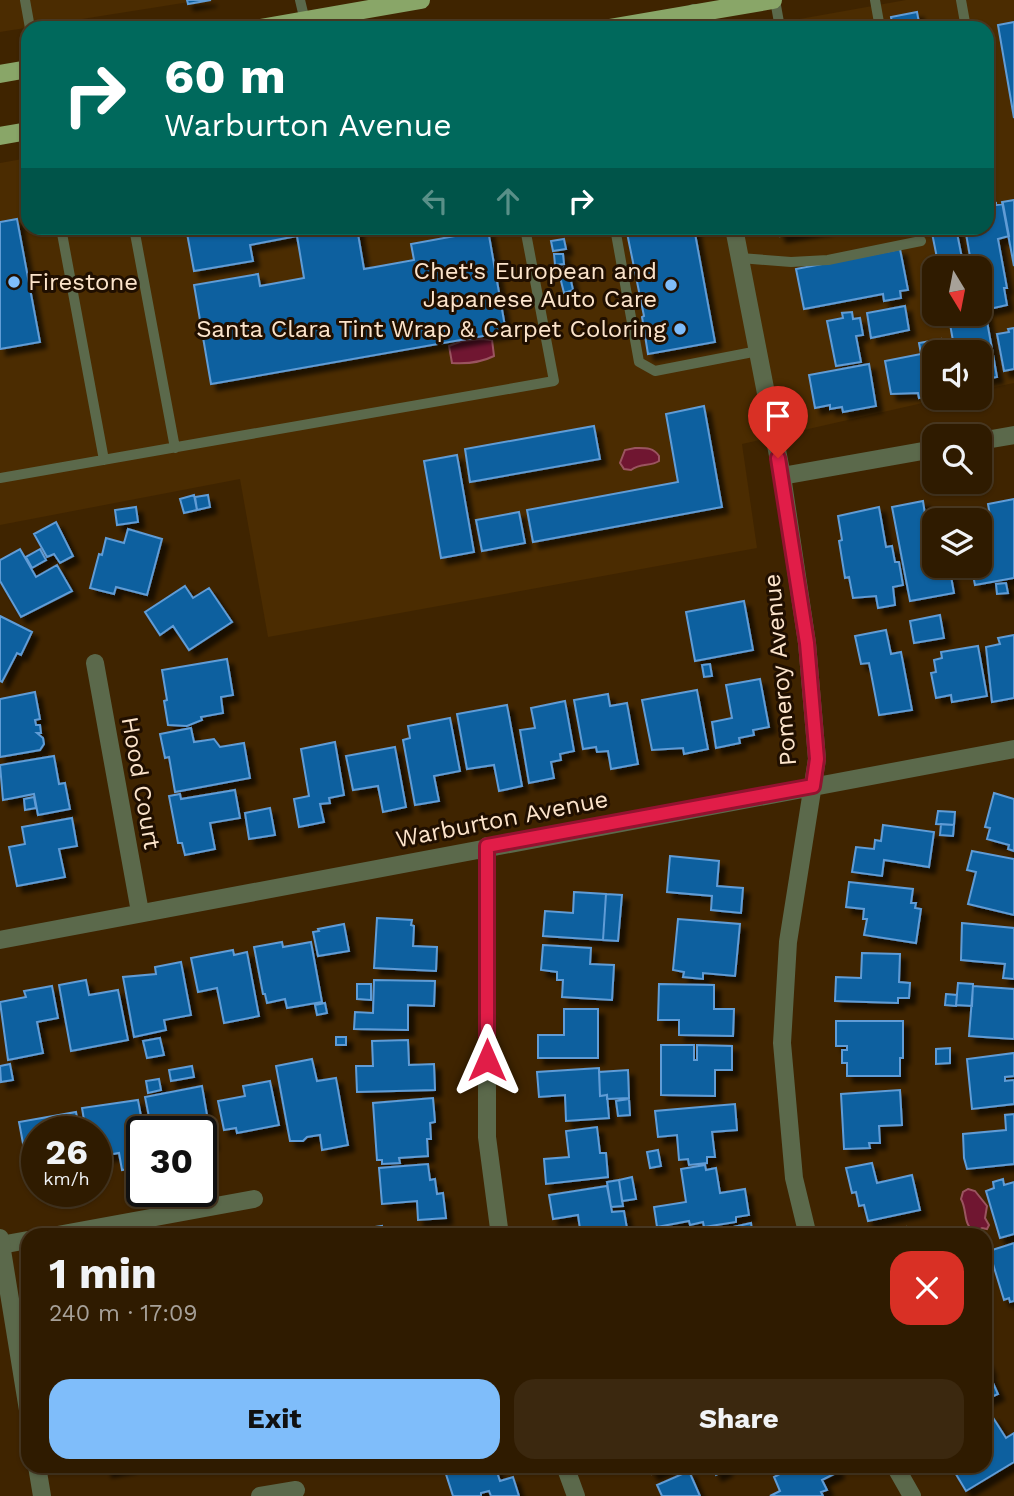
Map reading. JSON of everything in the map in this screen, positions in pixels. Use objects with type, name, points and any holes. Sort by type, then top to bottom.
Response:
[{"type":"main road","points":[[305,21],[421,0]]},
{"type":"main road","points":[[651,21],[774,0]]},
{"type":"main road","points":[[0,74],[21,70]]},
{"type":"main road","points":[[0,136],[21,132]]},
{"type":"street","name":"Pomeroy Avenue","points":[[735,235],[782,476],[807,643],[817,759],[788,942],[782,1043],[794,1178],[806,1228]]},
{"type":"street","points":[[992,439],[1014,435]]},
{"type":"street","points":[[782,476],[922,451]]},
{"type":"street","name":"Hood Court","points":[[95,663],[140,912]]},
{"type":"street","name":"Warburton Avenue","points":[[0,940],[487,846],[1014,749]]},
{"type":"street","points":[[487,846],[487,1137],[499,1228]]},
{"type":"street","points":[[96,1228],[254,1199]]},
{"type":"street","points":[[21,1241],[1,1242],[21,1366]]},
{"type":"street","points":[[38,1473],[42,1496]]},
{"type":"street","points":[[568,1473],[576,1496]]},
{"type":"street","points":[[899,1473],[912,1496]]},
{"type":"street","points":[[260,1496],[296,1490]]},
{"type":"lane","points":[[25,0],[29,21]]},
{"type":"lane","points":[[300,0],[305,21]]},
{"type":"lane","points":[[774,0],[778,21]]},
{"type":"lane","points":[[875,0],[879,21]]},
{"type":"lane","points":[[961,0],[965,21]]},
{"type":"lane","points":[[62,235],[104,460]]},
{"type":"lane","points":[[135,235],[175,448]]},
{"type":"lane","points":[[0,478],[554,381],[526,235]]},
{"type":"lane","points":[[616,235],[639,362],[655,371],[758,351]]},
{"type":"lane","points":[[740,258],[791,262],[828,260],[921,241]]},
{"type":"shaded area","points":[[0,0],[202,0],[69,21],[21,21],[21,29],[0,32]]},
{"type":"shaded area","points":[[906,0],[1014,0],[1014,383],[992,388],[992,340],[922,340],[922,403],[742,444],[757,548],[268,637],[240,479],[0,525],[0,163],[21,159],[21,235],[994,235],[994,21],[789,21]]},
{"type":"shaded area","points":[[492,340],[494,356],[473,362],[452,363],[449,346],[462,341]]},
{"type":"shaded area","points":[[635,448],[654,451],[659,456],[659,461],[631,470],[624,469],[620,463],[625,450]]},
{"type":"shaded area","points":[[968,1189],[975,1191],[987,1206],[985,1218],[989,1225],[988,1228],[969,1226],[961,1199],[963,1192]]},
{"type":"building","points":[[187,0],[211,0],[188,4]]},
{"type":"building","points":[[917,12],[919,21],[892,21],[891,17]]},
{"type":"building","points":[[1014,22],[1014,118],[998,25]]},
{"type":"building","points":[[1014,200],[1014,266],[1002,202]]},
{"type":"building","points":[[994,203],[1003,204],[1009,236],[998,239],[1007,288],[1004,288],[1007,305],[992,308],[992,256],[970,256],[966,235],[994,235]]},
{"type":"building","name":"Firestone","points":[[17,219],[40,342],[0,349],[0,222]]},
{"type":"building","points":[[187,235],[358,235],[364,269],[414,260],[411,244],[460,235],[489,235],[506,332],[211,384],[194,285],[258,274],[260,286],[304,278],[297,236],[250,245],[253,261],[194,271]]},
{"type":"building","points":[[627,235],[695,235],[715,342],[648,354],[644,316]]},
{"type":"building","points":[[932,235],[957,235],[962,256],[937,256]]},
{"type":"building","points":[[564,239],[566,249],[553,251],[551,241]]},
{"type":"building","points":[[900,249],[908,290],[900,291],[901,298],[884,301],[883,294],[804,309],[796,269]]},
{"type":"building","points":[[554,254],[563,254],[564,264],[555,265]]},
{"type":"building","points":[[568,267],[573,290],[564,293],[558,269]]},
{"type":"building","points":[[905,306],[909,330],[871,338],[867,313]]},
{"type":"building","points":[[852,312],[853,319],[860,318],[863,335],[856,336],[861,362],[836,366],[827,321],[843,318],[842,313]]},
{"type":"building","points":[[950,326],[988,326],[990,340],[953,340]]},
{"type":"building","points":[[1014,328],[1014,369],[1004,371],[997,334],[1009,332],[1008,329]]},
{"type":"building","points":[[922,342],[922,397],[919,398],[918,393],[891,394],[885,361],[921,354],[919,343]]},
{"type":"building","points":[[992,349],[997,377],[992,378]]},
{"type":"building","points":[[869,364],[876,406],[843,412],[842,407],[830,409],[830,405],[815,408],[809,375]]},
{"type":"building","points":[[704,406],[722,507],[533,542],[527,510],[678,482],[666,414]]},
{"type":"building","points":[[594,426],[600,459],[470,482],[465,449]]},
{"type":"building","points":[[457,455],[474,552],[441,558],[424,461]]},
{"type":"building","points":[[194,495],[197,510],[184,513],[180,499]]},
{"type":"building","points":[[208,495],[210,507],[197,510],[195,497]]},
{"type":"building","points":[[1014,499],[1014,578],[975,585],[974,578],[992,578],[992,508],[989,508],[988,504]]},
{"type":"building","points":[[923,501],[922,578],[951,578],[954,593],[910,601],[892,507]]},
{"type":"building","points":[[136,507],[138,522],[117,525],[115,510]]},
{"type":"building","points":[[879,507],[886,547],[892,546],[895,562],[899,562],[903,585],[893,587],[895,605],[878,608],[876,596],[853,598],[849,577],[845,578],[838,516]]},
{"type":"building","points":[[519,512],[525,543],[482,551],[476,520]]},
{"type":"building","points":[[56,522],[73,556],[60,563],[54,554],[47,557],[34,534]]},
{"type":"building","points":[[128,529],[162,539],[147,595],[116,587],[114,594],[90,588],[106,538],[124,543]]},
{"type":"building","points":[[20,549],[36,577],[57,565],[72,591],[21,617],[0,581],[0,560]]},
{"type":"building","points":[[40,549],[46,560],[32,568],[26,557]]},
{"type":"building","points":[[1006,583],[1008,593],[997,594],[996,584]]},
{"type":"building","points":[[185,586],[193,598],[209,588],[232,622],[189,650],[173,626],[160,635],[145,612]]},
{"type":"building","points":[[744,601],[753,650],[695,661],[686,612]]},
{"type":"building","points":[[940,615],[944,638],[914,643],[910,621]]},
{"type":"building","points":[[0,616],[32,632],[21,655],[17,653],[2,682],[0,681]]},
{"type":"building","points":[[886,630],[891,654],[901,652],[912,710],[879,715],[869,663],[861,664],[855,636]]},
{"type":"building","points":[[1014,635],[1014,698],[992,702],[986,647],[1000,644],[998,638]]},
{"type":"building","points":[[978,646],[987,696],[952,702],[951,695],[936,698],[931,673],[936,672],[934,660],[942,658],[941,652]]},
{"type":"building","points":[[227,659],[233,695],[221,697],[223,713],[201,717],[202,720],[187,726],[168,725],[162,670]]},
{"type":"building","points":[[710,664],[712,676],[704,677],[702,665]]},
{"type":"building","points":[[760,679],[769,727],[753,730],[754,735],[739,738],[740,743],[716,748],[712,722],[732,718],[726,685]]},
{"type":"building","points":[[697,690],[708,749],[684,754],[683,748],[652,750],[642,700]]},
{"type":"building","points":[[35,692],[40,719],[35,720],[36,725],[40,725],[41,733],[37,733],[43,738],[44,744],[40,750],[0,757],[0,699]]},
{"type":"building","points":[[608,694],[610,706],[627,703],[638,764],[611,769],[608,751],[597,752],[596,747],[583,749],[574,700]]},
{"type":"building","points":[[565,701],[574,751],[560,754],[561,760],[551,762],[554,778],[529,783],[520,730],[535,728],[531,708]]},
{"type":"building","points":[[507,705],[522,786],[499,791],[494,765],[467,769],[457,714]]},
{"type":"building","points":[[450,718],[460,771],[434,776],[439,801],[415,805],[403,740],[410,738],[408,726]]},
{"type":"building","points":[[191,728],[194,742],[214,739],[220,747],[244,743],[250,778],[175,792],[169,757],[165,758],[160,734]]},
{"type":"building","points":[[335,742],[344,795],[329,798],[330,803],[320,804],[324,822],[299,827],[294,799],[309,796],[301,749]]},
{"type":"building","points":[[395,747],[406,807],[383,812],[378,786],[353,790],[346,756]]},
{"type":"building","points":[[54,756],[59,784],[65,783],[70,809],[38,815],[34,794],[3,800],[0,765]]},
{"type":"building","points":[[235,790],[240,818],[210,823],[215,849],[185,855],[182,843],[178,843],[169,796],[180,794],[181,799]]},
{"type":"building","points":[[994,793],[1014,799],[1014,851],[1008,849],[1009,845],[987,839],[990,828],[985,827]]},
{"type":"building","points":[[34,797],[36,808],[25,810],[24,799]]},
{"type":"building","points":[[270,808],[275,835],[249,839],[245,813]]},
{"type":"building","points":[[938,811],[955,812],[954,825],[936,824]]},
{"type":"building","points":[[72,818],[77,846],[59,849],[65,877],[17,886],[9,847],[25,844],[22,827]]},
{"type":"building","points":[[941,824],[954,825],[953,836],[940,835]]},
{"type":"building","points":[[883,825],[934,832],[929,867],[884,860],[882,876],[852,872],[856,847],[874,849],[875,840],[881,841]]},
{"type":"building","points":[[972,851],[1014,859],[1014,915],[968,904],[976,872],[967,870]]},
{"type":"building","points":[[670,856],[719,861],[717,886],[743,888],[741,913],[711,910],[712,896],[667,892]]},
{"type":"building","points":[[849,882],[913,889],[911,903],[916,903],[915,908],[921,909],[916,943],[864,935],[867,919],[863,919],[864,909],[846,907]]},
{"type":"building","points":[[574,892],[606,894],[603,940],[543,936],[545,911],[573,913]]},
{"type":"building","points":[[606,894],[622,895],[618,941],[603,940]]},
{"type":"building","points":[[377,918],[412,920],[413,946],[437,947],[436,971],[374,968]]},
{"type":"building","points":[[678,919],[740,924],[735,976],[703,973],[703,979],[683,977],[684,972],[673,970]]},
{"type":"building","points":[[962,923],[1014,928],[1014,979],[1003,978],[1005,964],[961,960]]},
{"type":"building","points":[[344,924],[349,951],[318,956],[313,932]]},
{"type":"building","points":[[282,942],[283,947],[311,942],[322,1002],[287,1008],[285,999],[267,1003],[254,947]]},
{"type":"building","points":[[543,945],[591,948],[590,964],[614,965],[612,1000],[562,997],[563,980],[557,980],[557,972],[541,970]]},
{"type":"building","points":[[233,950],[234,955],[247,952],[259,1016],[224,1023],[217,988],[198,992],[191,958]]},
{"type":"building","points":[[862,953],[900,954],[899,982],[910,983],[909,998],[898,998],[898,1003],[835,1001],[836,977],[861,978]]},
{"type":"building","points":[[181,962],[191,1015],[164,1020],[166,1030],[134,1037],[123,977],[156,974],[155,967]]},
{"type":"building","points":[[86,980],[89,995],[118,990],[128,1040],[71,1051],[59,985]]},
{"type":"building","points":[[374,980],[435,981],[434,1006],[408,1005],[408,1030],[354,1029],[355,1012],[373,1013]]},
{"type":"building","points":[[958,983],[973,984],[972,1006],[956,1005]]},
{"type":"building","points":[[357,984],[371,984],[371,1000],[357,999]]},
{"type":"building","points":[[659,984],[714,985],[714,1009],[734,1009],[733,1036],[679,1035],[679,1020],[658,1020]]},
{"type":"building","points":[[52,986],[58,1018],[37,1022],[43,1053],[8,1060],[0,1002],[26,997],[24,991]]},
{"type":"building","points":[[973,986],[1014,989],[1014,1039],[969,1036]]},
{"type":"building","points":[[946,994],[957,995],[956,1006],[945,1005]]},
{"type":"building","points":[[325,1003],[327,1013],[317,1015],[315,1005]]},
{"type":"building","points":[[564,1009],[598,1009],[598,1058],[538,1058],[538,1035],[564,1035]]},
{"type":"building","points":[[836,1021],[903,1021],[900,1076],[847,1076],[847,1063],[842,1063],[842,1050],[847,1050],[847,1046],[836,1046]]},
{"type":"building","points":[[336,1037],[346,1037],[346,1045],[336,1045]]},
{"type":"building","points":[[160,1038],[164,1055],[147,1058],[143,1041]]},
{"type":"building","points":[[408,1040],[409,1065],[434,1064],[435,1090],[357,1092],[356,1066],[373,1066],[372,1041]]},
{"type":"building","points":[[661,1045],[694,1045],[694,1060],[697,1060],[697,1045],[732,1046],[732,1070],[715,1070],[715,1096],[661,1095]]},
{"type":"building","points":[[950,1048],[950,1063],[936,1064],[936,1049]]},
{"type":"building","points":[[1014,1053],[1014,1076],[1005,1077],[1005,1081],[1014,1080],[1014,1104],[972,1109],[967,1059]]},
{"type":"building","points":[[312,1059],[317,1081],[336,1078],[348,1145],[322,1150],[320,1135],[307,1137],[303,1141],[290,1141],[276,1066]]},
{"type":"building","points":[[10,1064],[13,1080],[1,1082],[0,1066]]},
{"type":"building","points":[[192,1066],[194,1077],[171,1081],[169,1070]]},
{"type":"building","points":[[599,1068],[600,1096],[607,1095],[609,1118],[566,1121],[565,1095],[539,1097],[537,1072]]},
{"type":"building","points":[[628,1070],[629,1098],[607,1099],[607,1095],[600,1096],[599,1072]]},
{"type":"building","points":[[159,1079],[161,1090],[148,1093],[146,1081]]},
{"type":"building","points":[[270,1081],[279,1125],[237,1133],[236,1128],[224,1130],[218,1101],[245,1096],[243,1086]]},
{"type":"building","points":[[202,1086],[207,1116],[149,1116],[145,1097]]},
{"type":"building","points":[[900,1090],[902,1125],[879,1126],[880,1143],[869,1143],[870,1148],[844,1149],[841,1094]]},
{"type":"building","points":[[433,1098],[435,1122],[430,1123],[428,1156],[399,1158],[400,1163],[382,1164],[382,1160],[377,1160],[373,1103]]},
{"type":"building","points":[[629,1099],[630,1115],[618,1116],[616,1101]]},
{"type":"building","points":[[138,1100],[141,1116],[126,1116],[126,1169],[122,1170],[119,1153],[112,1154],[112,1116],[83,1116],[82,1108]]},
{"type":"building","points":[[735,1104],[737,1130],[712,1132],[715,1157],[707,1157],[707,1163],[689,1165],[688,1159],[679,1160],[677,1135],[658,1137],[655,1111]]},
{"type":"building","points":[[76,1112],[77,1116],[53,1116]]},
{"type":"building","points":[[1014,1114],[1014,1164],[967,1169],[963,1134],[1006,1130],[1005,1115]]},
{"type":"building","points":[[597,1127],[600,1153],[606,1153],[608,1177],[546,1184],[544,1159],[569,1157],[566,1131]]},
{"type":"building","points":[[658,1150],[661,1166],[650,1168],[647,1152]]},
{"type":"building","points":[[872,1163],[877,1183],[912,1175],[920,1210],[868,1221],[864,1205],[859,1206],[856,1192],[852,1193],[846,1168]]},
{"type":"building","points":[[428,1164],[430,1180],[435,1179],[437,1194],[443,1193],[446,1218],[418,1220],[417,1201],[382,1204],[379,1168]]},
{"type":"building","points":[[705,1165],[706,1170],[716,1168],[720,1193],[745,1189],[749,1215],[736,1217],[736,1222],[704,1227],[703,1222],[690,1225],[689,1221],[657,1227],[654,1207],[686,1202],[681,1169]]},
{"type":"building","points":[[632,1177],[636,1199],[622,1201],[619,1180]]},
{"type":"building","points":[[1003,1179],[1004,1185],[1014,1182],[1014,1234],[1000,1238],[986,1191],[994,1188],[993,1182]]},
{"type":"building","points":[[619,1180],[623,1206],[611,1207],[607,1182]]},
{"type":"building","points":[[607,1186],[612,1212],[624,1211],[627,1228],[580,1228],[578,1215],[553,1219],[549,1195]]},
{"type":"building","points":[[751,1223],[752,1228],[729,1228]]},
{"type":"building","points":[[1014,1243],[1014,1301],[1010,1302],[1009,1298],[1004,1300],[992,1261],[992,1250]]},
{"type":"building","points":[[992,1381],[998,1394],[992,1397]]},
{"type":"building","points":[[992,1416],[1006,1438],[1014,1433],[1014,1462],[966,1491],[955,1473],[992,1473]]},
{"type":"building","points":[[446,1473],[497,1473],[500,1481],[513,1477],[519,1496],[491,1496],[489,1491],[481,1493],[481,1496],[453,1496]]},
{"type":"building","points":[[690,1473],[700,1496],[662,1496],[657,1485]]},
{"type":"building","points":[[782,1473],[836,1473],[822,1480],[827,1490],[821,1492],[823,1496],[770,1496],[780,1491],[774,1477]]},
{"type":"place","name":"Firestone","points":[[14,282]]},
{"type":"place","name":"Chet's European and Japanese Auto Care","points":[[671,285]]},
{"type":"place","name":"Santa Clara Tint Wrap & Carpet Coloring","points":[[680,329]]},
{"type":"route","points":[[487,1060],[487,846],[813,786],[817,759],[807,643],[778,458]]}]
